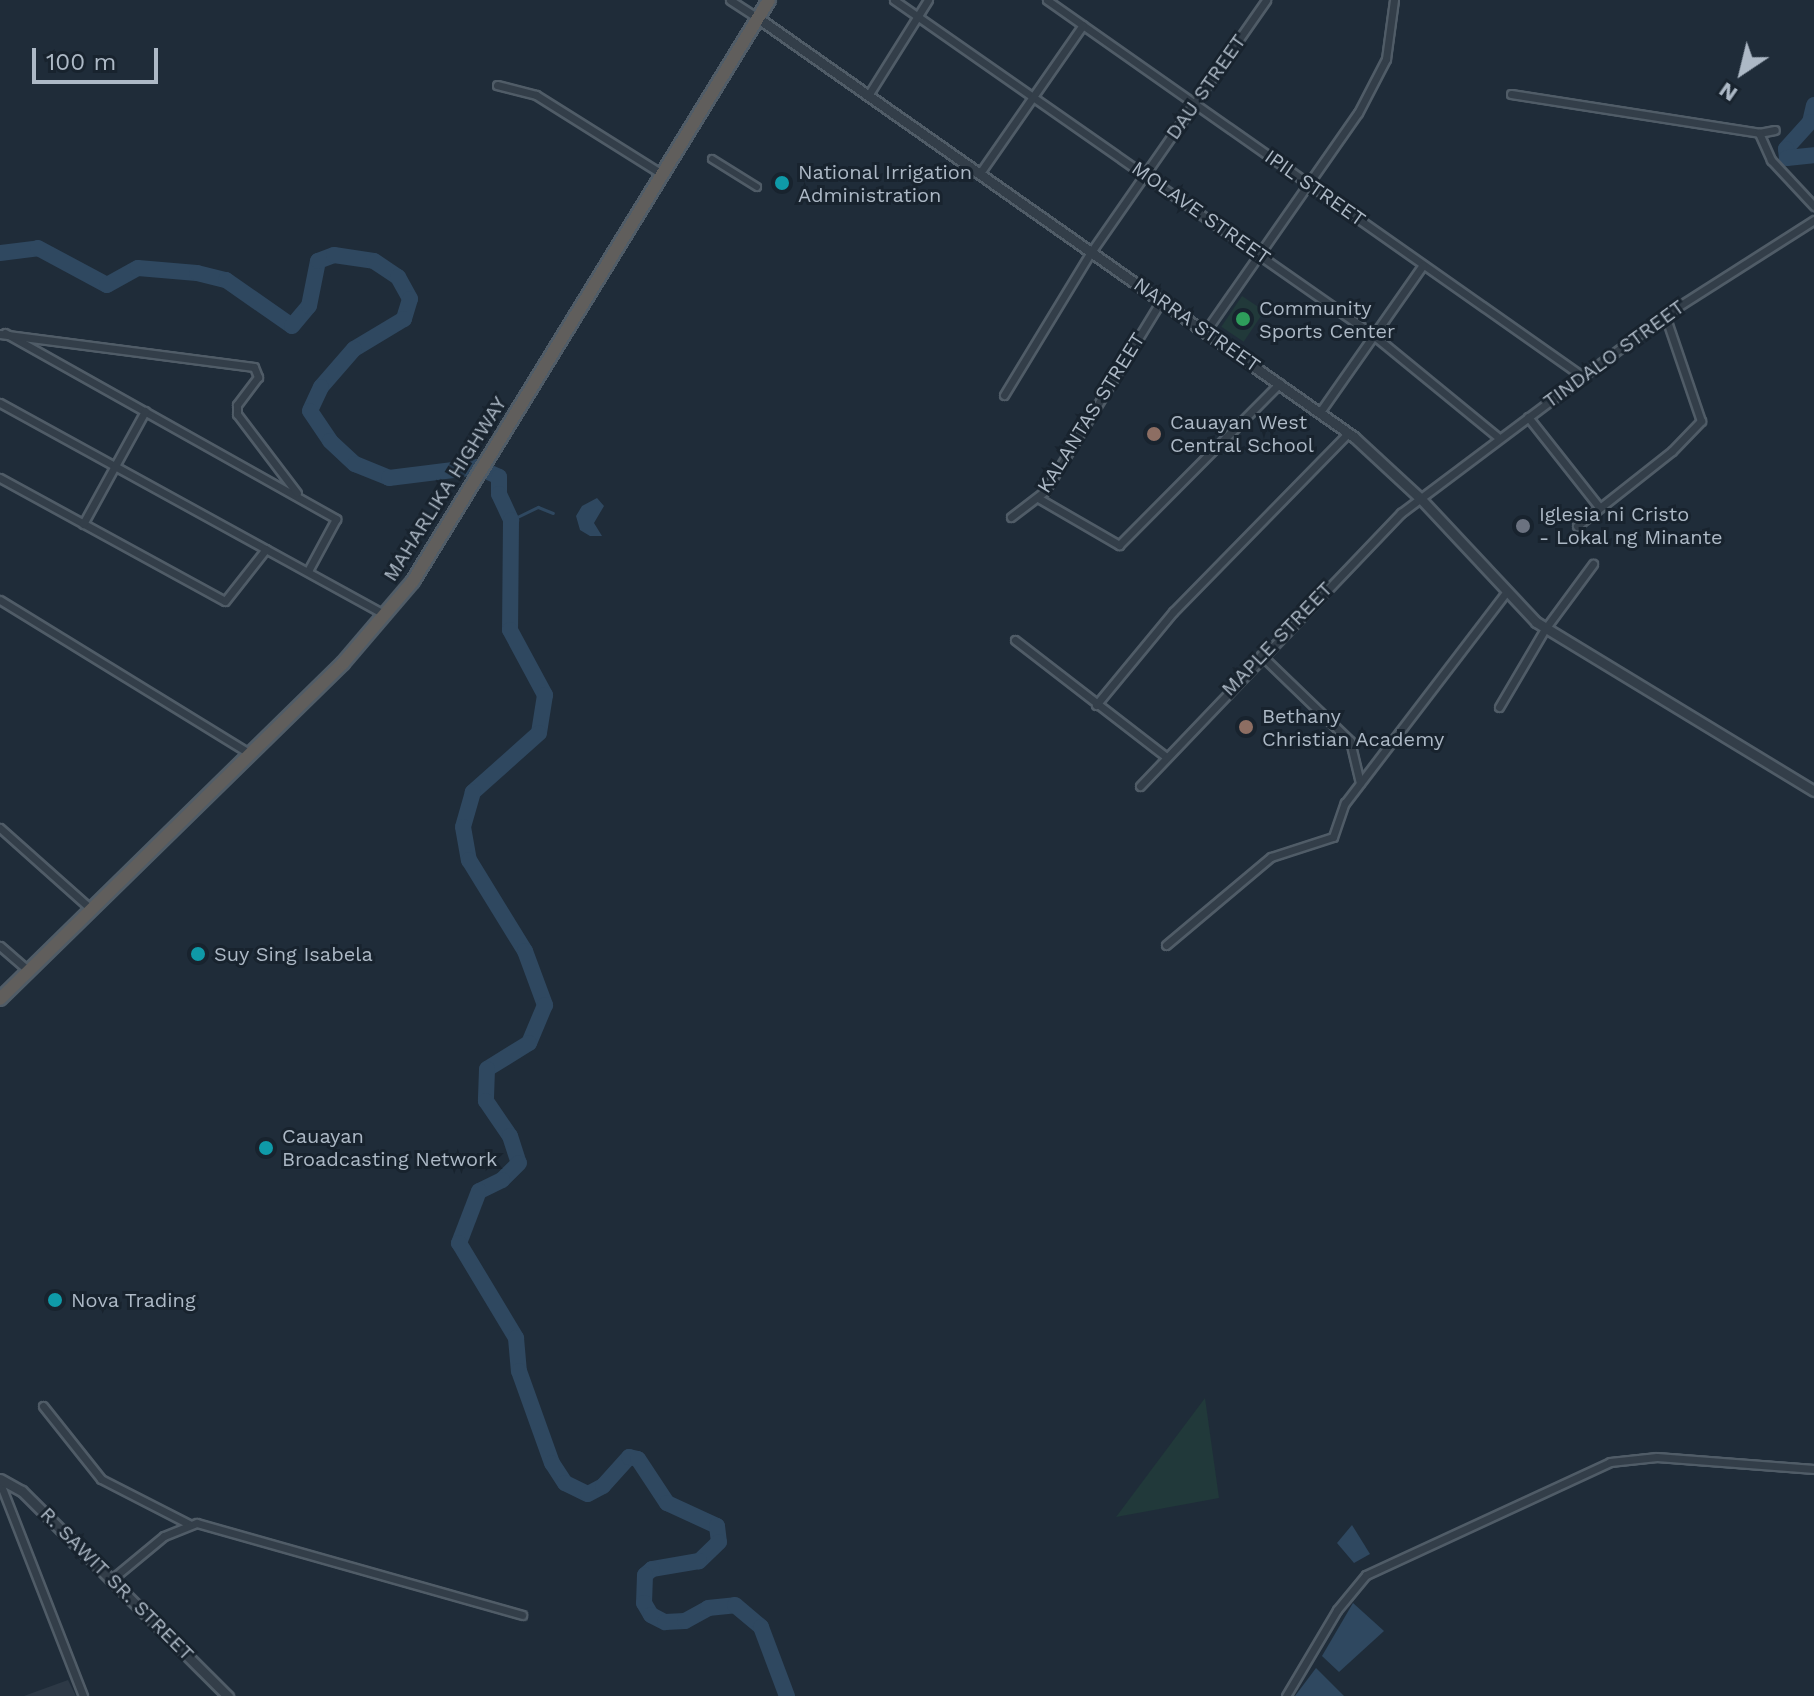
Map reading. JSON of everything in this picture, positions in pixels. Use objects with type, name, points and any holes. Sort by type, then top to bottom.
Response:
[{"type":"highway","name":"MAHARLIKA HIGHWAY","points":[[0,999],[385,615],[471,494],[769,0]]},
{"type":"street","points":[[730,0],[758,18]]},
{"type":"street","name":"MOLAVE STREET","points":[[894,0],[1372,334],[1499,438]]},
{"type":"street","points":[[869,94],[928,0]]},
{"type":"street","name":"IPIL STREET","points":[[1047,0],[1582,376]]},
{"type":"street","name":"DAU STREET","points":[[1004,395],[1091,252],[1266,0]]},
{"type":"street","points":[[1205,332],[1358,113],[1386,59],[1394,0]]},
{"type":"street","name":"NARRA STREET","points":[[758,18],[1348,433],[1421,499],[1545,629],[1814,791]]},
{"type":"street","points":[[980,173],[1083,25]]},
{"type":"street","points":[[497,85],[536,95],[662,174]]},
{"type":"street","points":[[1511,94],[1759,133],[1775,130]]},
{"type":"street","points":[[1759,133],[1771,160],[1814,206]]},
{"type":"street","points":[[712,159],[757,187]]},
{"type":"street","name":"TINDALO STREET","points":[[1421,499],[1665,315],[1814,220]]},
{"type":"street","points":[[1320,412],[1423,265]]},
{"type":"street","name":"KALANTAS STREET","points":[[1011,517],[1038,498],[1161,301]]},
{"type":"street","points":[[1577,526],[1672,451],[1701,421],[1665,315]]},
{"type":"street","points":[[2,333],[336,519],[308,571]]},
{"type":"street","points":[[2,333],[254,367],[258,377],[237,405],[237,414],[301,498]]},
{"type":"street","points":[[1038,498],[1119,545],[1280,383]]},
{"type":"street","points":[[0,403],[385,615]]},
{"type":"street","points":[[83,524],[145,411]]},
{"type":"street","points":[[1528,417],[1599,507]]},
{"type":"street","points":[[1096,705],[1173,612],[1348,433]]},
{"type":"street","points":[[0,478],[225,601],[266,549]]},
{"type":"street","name":"MAPLE STREET","points":[[1140,786],[1165,756],[1382,531],[1421,499]]},
{"type":"street","points":[[1499,707],[1545,629],[1593,564]]},
{"type":"street","points":[[1166,945],[1271,857],[1333,837],[1340,812],[1360,783],[1507,591]]},
{"type":"street","points":[[0,600],[249,753]]},
{"type":"street","points":[[1015,640],[1165,756]]},
{"type":"street","points":[[1261,655],[1350,741],[1360,783]]},
{"type":"street","points":[[0,828],[92,910]]},
{"type":"street","points":[[0,946],[29,971]]},
{"type":"street","points":[[43,1406],[101,1479],[189,1524],[522,1615]]},
{"type":"street","points":[[1286,1696],[1337,1610],[1366,1575],[1610,1462],[1657,1457],[1814,1469]]},
{"type":"street","points":[[0,1481],[83,1696]]},
{"type":"street","name":"R. SAWIT SR. STREET","points":[[0,1481],[22,1491],[228,1696]]},
{"type":"street","points":[[112,1579],[164,1536],[189,1524]]},
{"type":"shaded area","points":[[68,1680],[76,1696],[24,1696]]},
{"type":"green space","name":"Community Sports Center","points":[[1242,296],[1264,311],[1244,342],[1221,327]]},
{"type":"green space","points":[[1205,1398],[1219,1498],[1116,1517]]},
{"type":"water","points":[[597,498],[604,506],[594,523],[602,536],[590,536],[580,530],[576,516],[582,506]]},
{"type":"water","points":[[1352,1525],[1370,1554],[1354,1563],[1337,1543]]},
{"type":"water","points":[[1353,1603],[1384,1631],[1339,1672],[1322,1656]]},
{"type":"water","points":[[1316,1668],[1344,1696],[1295,1696]]},
{"type":"waterway","points":[[1814,105],[1810,122],[1786,149],[1787,158],[1814,155]]},
{"type":"waterway","points":[[0,253],[38,248],[107,285],[138,268],[197,273],[226,280],[292,326],[309,306],[318,261],[334,255],[374,261],[398,277],[410,299],[404,319],[354,349],[321,387],[310,411],[330,441],[355,464],[389,478],[477,467],[499,477],[499,494],[511,520],[510,630],[545,695],[539,733],[473,792],[463,827],[469,860],[525,951],[545,1005],[529,1043],[487,1069],[486,1101],[510,1136],[519,1163],[502,1180],[479,1191],[459,1243],[516,1338],[519,1371],[552,1463],[565,1483],[588,1494],[603,1486],[629,1457],[638,1459],[667,1503],[717,1526],[719,1542],[699,1561],[652,1569],[645,1575],[644,1603],[651,1615],[665,1622],[685,1621],[708,1608],[735,1605],[761,1627],[787,1696]]},
{"type":"waterway","points":[[511,520],[538,507],[553,513]]},
{"type":"place","name":"National Irrigation Administration","points":[[782,183]]},
{"type":"place","name":"Community Sports Center","points":[[1243,319]]},
{"type":"place","name":"Cauayan West Central School","points":[[1154,434]]},
{"type":"place","name":"Iglesia ni Cristo - Lokal ng Minante","points":[[1523,526]]},
{"type":"place","name":"Bethany Christian Academy","points":[[1246,727]]},
{"type":"place","name":"Suy Sing Isabela","points":[[198,954]]},
{"type":"place","name":"Cauayan Broadcasting Network","points":[[266,1148]]},
{"type":"place","name":"Nova Trading","points":[[55,1300]]}]
